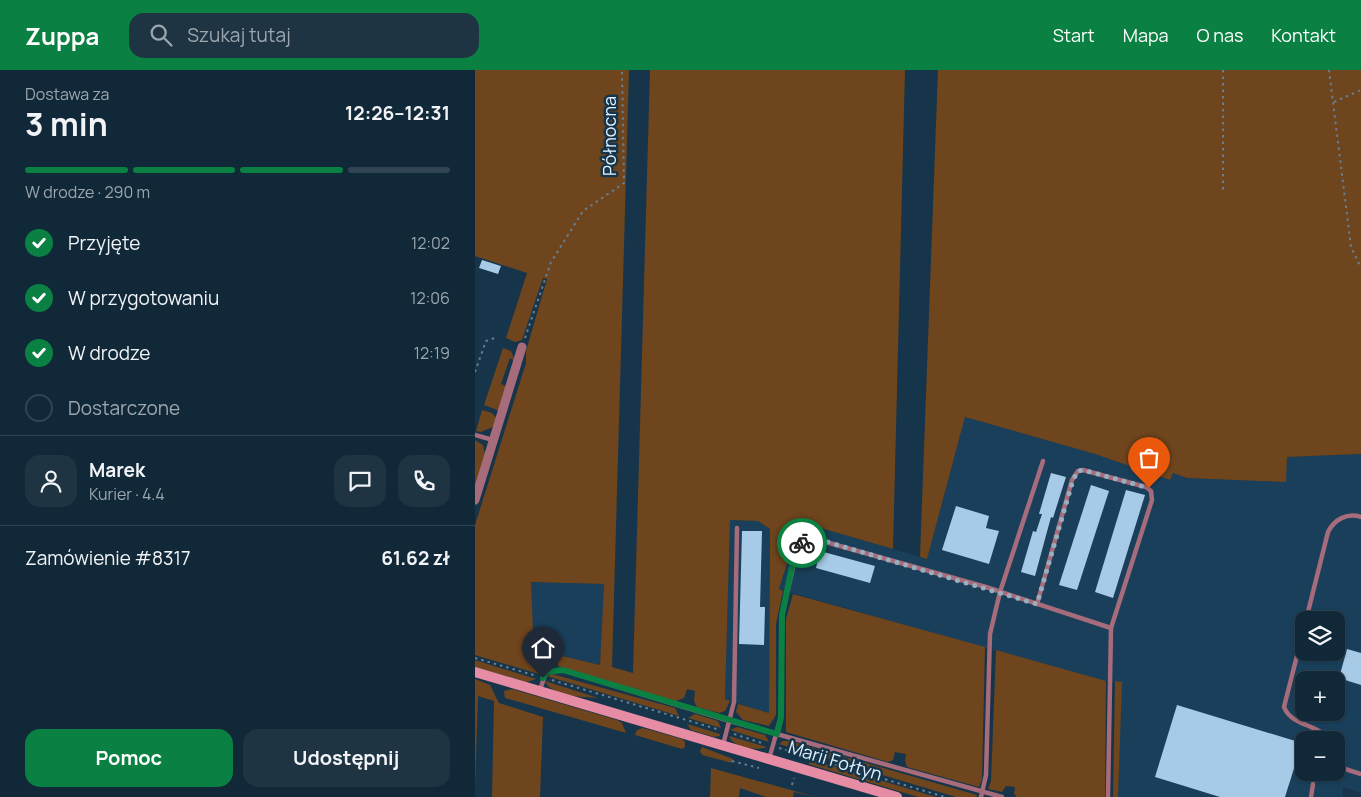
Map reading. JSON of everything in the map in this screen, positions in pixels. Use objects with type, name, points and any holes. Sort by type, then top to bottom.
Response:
[{"type":"street","points":[[475,500],[522,347]]},
{"type":"street","name":"Marii Fołtyn","points":[[475,672],[897,797]]},
{"type":"lane","points":[[475,435],[494,441]]},
{"type":"lane","points":[[982,794],[986,774],[991,634],[1000,592],[1043,461]]},
{"type":"lane","points":[[1037,604],[1073,480],[1078,471],[1083,470],[1146,487],[1151,491],[1152,500],[1111,628],[1108,797]]},
{"type":"lane","points":[[1308,611],[1327,532],[1333,523],[1344,517],[1361,517]]},
{"type":"lane","points":[[723,746],[734,702],[737,528]]},
{"type":"lane","points":[[769,759],[781,717],[782,615],[795,552],[802,542],[821,540],[1000,592],[1111,628]]},
{"type":"lane","points":[[1296,661],[1285,707],[1289,716],[1318,731]]},
{"type":"lane","points":[[540,692],[546,672],[563,670],[982,794],[1002,797]]},
{"type":"lane","points":[[1345,769],[1361,774]]},
{"type":"lane","points":[[1311,797],[1313,784]]},
{"type":"path","name":"Północna","points":[[522,347],[555,254],[583,211],[624,183],[622,70]]},
{"type":"path","points":[[1223,70],[1223,190]]},
{"type":"path","points":[[1329,70],[1351,247],[1361,268]]},
{"type":"path","points":[[1334,102],[1361,90]]},
{"type":"path","points":[[475,372],[486,341],[495,338]]},
{"type":"path","points":[[475,658],[945,797]]},
{"type":"path","points":[[792,785],[795,773]]},
{"type":"shaded area","points":[[475,70],[629,70],[612,667],[633,673],[650,70],[905,70],[893,549],[800,522],[779,589],[783,591],[776,624],[776,715],[769,726],[743,720],[736,712],[738,704],[769,713],[770,529],[758,521],[730,520],[725,699],[730,701],[725,711],[719,713],[697,707],[694,701],[695,691],[687,689],[684,698],[676,701],[558,666],[558,655],[600,665],[604,584],[531,582],[534,658],[539,674],[475,655],[475,525],[526,363],[526,351],[547,279],[543,278],[522,340],[515,342],[506,338],[527,273],[475,256]]},
{"type":"shaded area","points":[[938,70],[1361,70],[1361,454],[1287,457],[1286,482],[1187,478],[1173,473],[1170,480],[1095,454],[965,417],[927,559],[920,557]]},
{"type":"shaded area","points":[[503,348],[511,351],[515,361],[510,358],[501,384],[508,387],[500,411],[484,405]]},
{"type":"shaded area","points":[[482,410],[492,413],[498,420],[495,426],[481,432],[476,431]]},
{"type":"shaded area","points":[[965,417],[1095,454],[1170,480],[1173,473],[1188,478],[1286,482],[1286,457],[1361,454],[1361,793],[1343,787],[1343,797],[1118,797],[1121,682],[1100,681],[779,589],[800,522],[927,559]]},
{"type":"shaded area","points":[[475,440],[483,445],[485,455],[475,488]]},
{"type":"shaded area","points":[[730,520],[758,521],[770,529],[769,713],[725,700]]},
{"type":"shaded area","points":[[530,582],[604,584],[600,665],[558,655],[534,658]]},
{"type":"shaded area","points":[[793,594],[985,647],[982,779],[979,787],[907,767],[905,761],[906,754],[895,752],[893,760],[888,762],[786,732],[786,619]]},
{"type":"shaded area","points":[[996,650],[1106,681],[1105,797],[1017,797],[1014,794],[1015,787],[1006,786],[1002,792],[988,789],[991,781]]},
{"type":"shaded area","points":[[475,660],[536,679],[527,682],[475,667]]},
{"type":"shaded area","points":[[552,674],[675,708],[679,716],[547,676]]},
{"type":"shaded area","points":[[475,679],[490,685],[499,703],[543,717],[540,797],[492,797],[494,701],[478,696],[475,787]]},
{"type":"shaded area","points":[[545,681],[598,698],[560,693],[548,686]]},
{"type":"shaded area","points":[[1115,681],[1122,682],[1118,797],[1113,797]]},
{"type":"shaded area","points":[[512,689],[617,720],[622,723],[626,733],[505,698],[504,691]]},
{"type":"shaded area","points":[[695,714],[718,721],[721,728],[688,718]]},
{"type":"shaded area","points":[[687,724],[720,734],[720,736],[714,737],[691,730]]},
{"type":"shaded area","points":[[737,727],[765,735],[769,742],[730,730]]},
{"type":"shaded area","points":[[643,728],[682,739],[685,742],[685,747],[682,749],[635,735],[637,730]]},
{"type":"shaded area","points":[[729,736],[767,747],[757,749],[746,748],[735,743]]},
{"type":"shaded area","points":[[783,741],[790,741],[977,795],[976,797],[956,797],[779,744]]},
{"type":"shaded area","points":[[702,747],[733,759],[732,763],[702,755],[700,751]]},
{"type":"shaded area","points":[[813,760],[936,797],[918,797],[808,764]]},
{"type":"shaded area","points":[[711,768],[816,797],[794,792],[793,797],[766,797],[740,788],[739,797],[710,797]]},
{"type":"building","points":[[482,260],[501,266],[498,274],[479,268]]},
{"type":"building","points":[[1051,473],[1066,477],[1053,518],[1051,517],[1035,576],[1021,572],[1033,531],[1036,532],[1042,514],[1039,514]]},
{"type":"building","points":[[1091,485],[1109,491],[1077,590],[1059,585]]},
{"type":"building","points":[[1126,490],[1145,495],[1113,598],[1095,592]]},
{"type":"building","points":[[956,506],[989,516],[986,528],[999,531],[989,564],[942,550]]},
{"type":"building","points":[[742,531],[762,531],[760,607],[765,607],[764,645],[739,644]]},
{"type":"building","points":[[820,551],[875,566],[870,583],[816,568]]},
{"type":"building","points":[[1347,649],[1361,653],[1361,685],[1345,680],[1345,671],[1341,671]]},
{"type":"building","points":[[1177,705],[1295,741],[1295,765],[1285,797],[1220,797],[1155,777]]},
{"type":"way so far","points":[[802,543],[808,540],[821,540],[1037,604],[1073,480],[1078,471],[1083,470],[1149,488]]},
{"type":"route","points":[[543,678],[544,674],[550,670],[563,670],[777,734],[781,717],[782,615],[795,552],[802,543]]}]
